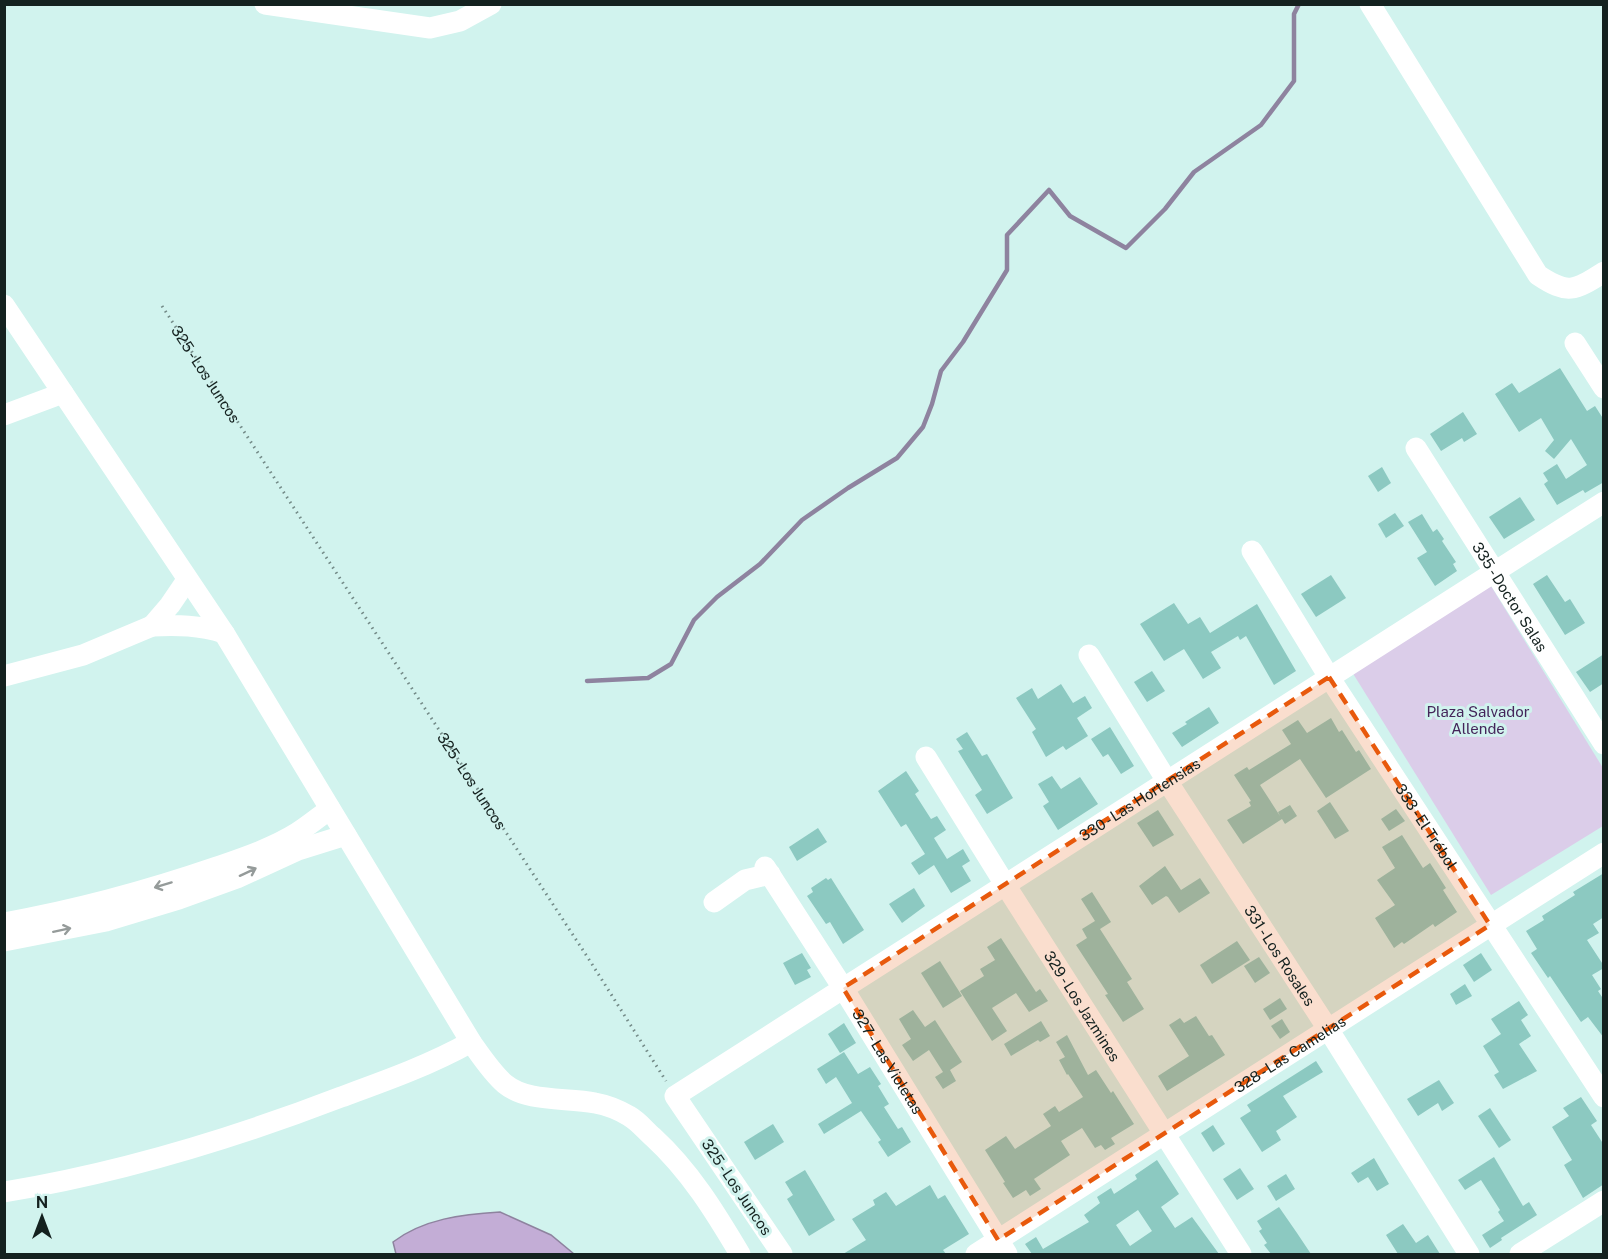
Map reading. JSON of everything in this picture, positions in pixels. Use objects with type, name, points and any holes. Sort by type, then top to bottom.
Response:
[{"type":"street","points":[[265,4],[430,28],[460,21],[491,4]]},
{"type":"street","points":[[1371,4],[1538,274],[1559,287],[1575,289],[1604,272]]},
{"type":"street","points":[[4,304],[224,633],[471,1042],[495,1073],[506,1085],[515,1090],[535,1096],[595,1103],[630,1116],[665,1148],[692,1179],[741,1254]]},
{"type":"street","points":[[1575,343],[1604,388]]},
{"type":"street","points":[[4,415],[63,393]]},
{"type":"street","name":"335 - Doctor Salas","points":[[1416,448],[1604,744]]},
{"type":"street","name":"330 - Las Hortensias","points":[[675,1096],[1604,502]]},
{"type":"street","name":"333 - El Trébol","points":[[1252,551],[1329,677],[1604,1097]]},
{"type":"street","points":[[152,626],[187,580]]},
{"type":"street","points":[[4,676],[83,655],[152,626],[187,625],[224,633]]},
{"type":"street","name":"331 - Los Rosales","points":[[1089,655],[1469,1254]]},
{"type":"street","name":"329 - Los Jazmines","points":[[926,757],[1241,1254]]},
{"type":"street","points":[[4,923],[127,896],[183,879],[244,857],[295,834],[330,809]]},
{"type":"street","points":[[4,941],[106,921],[178,899],[237,878],[298,850],[346,835]]},
{"type":"street","name":"328 - Las Camelias","points":[[976,1254],[1003,1247],[1164,1134],[1604,853]]},
{"type":"street","name":"327 - Las Violetas","points":[[714,902],[745,879],[767,871],[843,988],[1003,1247]]},
{"type":"street","points":[[4,1192],[103,1173],[209,1144],[371,1086],[449,1054],[471,1042]]},
{"type":"street","name":"325 - Los Juncos","points":[[675,1096],[782,1254]]},
{"type":"street","points":[[1520,1254],[1604,1201]]},
{"type":"path","name":"325 - Los Juncos","points":[[162,306],[584,951],[675,1096]]},
{"type":"highlighted area","points":[[1329,677],[1490,925],[998,1240],[843,988]]},
{"type":"green space","name":"Plaza Salvador Allende","points":[[1491,586],[1603,768],[1603,826],[1491,895],[1352,672]]},
{"type":"shaded area","points":[[500,1212],[551,1235],[574,1254],[396,1254],[393,1242],[417,1228],[458,1216]]},
{"type":"building","points":[[1560,368],[1587,411],[1595,406],[1604,420],[1604,482],[1585,493],[1583,490],[1557,505],[1544,484],[1548,481],[1543,473],[1557,464],[1566,479],[1587,465],[1571,439],[1554,459],[1545,451],[1554,440],[1541,418],[1519,432],[1495,394],[1512,383],[1519,393]]},
{"type":"building","points":[[1463,412],[1477,434],[1464,442],[1462,438],[1441,451],[1430,434]]},
{"type":"building","points":[[1382,467],[1391,483],[1378,492],[1368,476]]},
{"type":"building","points":[[1520,497],[1535,520],[1504,539],[1489,517]]},
{"type":"building","points":[[1395,513],[1404,526],[1386,538],[1378,524]]},
{"type":"building","points":[[1422,514],[1433,532],[1437,529],[1456,562],[1453,564],[1457,571],[1435,586],[1417,558],[1427,552],[1408,522]]},
{"type":"building","points":[[1331,575],[1346,598],[1316,617],[1301,594]]},
{"type":"building","points":[[1547,575],[1565,602],[1570,599],[1585,623],[1565,635],[1533,584]]},
{"type":"building","points":[[1174,603],[1188,624],[1200,617],[1210,633],[1257,604],[1296,671],[1274,685],[1246,636],[1240,640],[1238,636],[1211,652],[1221,668],[1203,679],[1184,649],[1164,661],[1140,624]]},
{"type":"building","points":[[1604,654],[1604,683],[1590,692],[1576,672]]},
{"type":"building","points":[[1152,671],[1165,691],[1147,702],[1134,682]]},
{"type":"building","points":[[1061,684],[1073,703],[1085,696],[1092,708],[1077,718],[1088,736],[1066,750],[1063,746],[1046,757],[1032,732],[1036,729],[1016,698],[1032,688],[1038,699]]},
{"type":"building","points":[[1209,707],[1219,723],[1182,747],[1172,733]]},
{"type":"building","points":[[1331,718],[1339,732],[1342,730],[1356,752],[1359,750],[1371,769],[1326,798],[1300,759],[1260,785],[1280,816],[1278,812],[1290,805],[1297,816],[1285,824],[1282,819],[1243,844],[1227,820],[1251,806],[1249,802],[1251,801],[1234,775],[1247,767],[1249,770],[1291,744],[1282,730],[1298,720],[1307,733]]},
{"type":"building","points":[[1110,727],[1134,766],[1121,774],[1108,754],[1103,757],[1091,739]]},
{"type":"building","points":[[967,732],[982,756],[987,754],[1013,798],[987,814],[975,795],[982,790],[958,751],[963,749],[956,739]]},
{"type":"building","points":[[906,771],[919,791],[915,794],[931,819],[937,816],[946,830],[934,838],[947,859],[963,849],[970,861],[962,866],[971,881],[951,893],[934,865],[919,875],[911,863],[925,854],[906,824],[901,827],[878,791]]},
{"type":"building","points":[[1052,776],[1061,789],[1080,777],[1098,804],[1058,830],[1043,806],[1049,802],[1038,784]]},
{"type":"building","points":[[1330,802],[1349,831],[1335,839],[1317,811]]},
{"type":"building","points":[[1396,809],[1405,821],[1389,831],[1381,819]]},
{"type":"building","points":[[1158,810],[1174,835],[1153,847],[1137,823]]},
{"type":"building","points":[[818,828],[827,842],[797,861],[789,847]]},
{"type":"building","points":[[1402,835],[1423,868],[1430,863],[1446,888],[1443,890],[1457,912],[1435,927],[1433,924],[1404,944],[1402,942],[1394,948],[1375,918],[1395,905],[1377,880],[1395,868],[1382,847]]},
{"type":"building","points":[[1165,866],[1181,890],[1200,878],[1210,893],[1179,913],[1166,896],[1152,905],[1139,886]]},
{"type":"building","points":[[1604,873],[1604,917],[1593,924],[1599,933],[1587,940],[1604,966],[1592,975],[1601,989],[1598,991],[1604,1000],[1604,1038],[1588,1017],[1581,1022],[1550,976],[1548,978],[1531,953],[1537,949],[1526,931],[1544,920],[1542,916],[1575,895],[1573,892]]},
{"type":"building","points":[[826,878],[828,880],[831,878],[864,930],[843,944],[830,922],[826,924],[807,896],[813,892],[811,888]]},
{"type":"building","points":[[914,888],[925,906],[902,923],[889,904]]},
{"type":"building","points":[[1092,892],[1111,922],[1100,929],[1132,979],[1127,982],[1144,1009],[1123,1022],[1076,945],[1087,938],[1082,929],[1095,921],[1081,899]]},
{"type":"building","points":[[1001,938],[1036,992],[1040,989],[1048,1001],[1029,1012],[1016,993],[992,1008],[1007,1031],[992,1041],[960,991],[984,976],[980,969],[995,960],[987,947]]},
{"type":"building","points":[[1237,941],[1250,960],[1212,984],[1200,965]]},
{"type":"building","points":[[802,953],[811,968],[807,970],[811,977],[795,985],[783,963]]},
{"type":"building","points":[[1481,953],[1492,970],[1474,982],[1463,965]]},
{"type":"building","points":[[1259,957],[1270,973],[1255,983],[1244,966]]},
{"type":"building","points":[[940,961],[962,996],[943,1008],[921,973]]},
{"type":"building","points":[[1465,984],[1472,996],[1456,1005],[1450,994]]},
{"type":"building","points":[[1280,998],[1287,1009],[1270,1020],[1263,1009]]},
{"type":"building","points":[[1519,1001],[1528,1015],[1521,1020],[1531,1036],[1519,1044],[1537,1071],[1503,1089],[1494,1075],[1499,1072],[1483,1046],[1501,1034],[1491,1019]]},
{"type":"building","points":[[913,1010],[925,1027],[935,1020],[962,1062],[950,1070],[956,1081],[943,1089],[935,1077],[943,1072],[929,1050],[913,1061],[902,1045],[911,1039],[899,1019]]},
{"type":"building","points":[[1196,1016],[1225,1055],[1167,1091],[1158,1076],[1189,1056],[1169,1025],[1180,1018],[1184,1023]]},
{"type":"building","points":[[1282,1019],[1290,1032],[1280,1039],[1271,1026]]},
{"type":"building","points":[[1041,1021],[1050,1036],[1040,1042],[1038,1040],[1011,1056],[1004,1044]]},
{"type":"building","points":[[844,1023],[856,1043],[840,1053],[828,1034]]},
{"type":"building","points":[[1067,1035],[1088,1075],[1096,1070],[1111,1093],[1113,1091],[1134,1124],[1111,1138],[1115,1144],[1105,1150],[1101,1145],[1095,1148],[1082,1128],[1061,1141],[1070,1155],[1034,1179],[1041,1189],[1030,1196],[1026,1190],[1013,1198],[985,1150],[1006,1136],[1015,1149],[1051,1126],[1043,1114],[1055,1106],[1059,1112],[1083,1097],[1059,1060],[1065,1057],[1056,1042]]},
{"type":"building","points":[[844,1052],[858,1074],[870,1067],[881,1084],[878,1086],[889,1104],[884,1107],[898,1129],[902,1127],[911,1142],[888,1157],[878,1142],[881,1140],[861,1111],[824,1134],[818,1124],[852,1103],[836,1077],[826,1084],[817,1069]]},
{"type":"building","points":[[1316,1061],[1323,1072],[1283,1096],[1297,1117],[1276,1131],[1281,1140],[1262,1152],[1240,1118],[1251,1111],[1247,1105]]},
{"type":"building","points":[[1439,1080],[1454,1103],[1442,1111],[1438,1103],[1418,1116],[1407,1099]]},
{"type":"building","points":[[1581,1097],[1597,1121],[1591,1125],[1604,1145],[1604,1184],[1583,1198],[1564,1165],[1572,1160],[1552,1127],[1569,1116],[1563,1108]]},
{"type":"building","points":[[1490,1108],[1511,1140],[1499,1148],[1478,1116]]},
{"type":"building","points":[[773,1124],[784,1142],[755,1160],[744,1142]]},
{"type":"building","points":[[1213,1125],[1225,1144],[1213,1152],[1201,1133]]},
{"type":"building","points":[[1494,1157],[1523,1206],[1529,1202],[1537,1215],[1501,1238],[1502,1240],[1490,1248],[1482,1235],[1504,1221],[1498,1212],[1500,1210],[1481,1180],[1465,1190],[1458,1180]]},
{"type":"building","points":[[1374,1158],[1389,1184],[1377,1191],[1368,1177],[1358,1183],[1351,1173]]},
{"type":"building","points":[[1157,1160],[1179,1194],[1161,1207],[1175,1228],[1192,1217],[1219,1254],[1032,1254],[1025,1244],[1036,1237],[1043,1249],[1089,1222],[1084,1215],[1100,1203],[1097,1197],[1111,1188],[1114,1194],[1137,1179],[1135,1175]],"holes":[[[1138,1210],[1152,1231],[1130,1246],[1116,1225]]]},
{"type":"building","points":[[1240,1168],[1254,1189],[1237,1200],[1223,1179]]},
{"type":"building","points":[[805,1170],[835,1220],[809,1236],[787,1199],[793,1195],[785,1182]]},
{"type":"building","points":[[1286,1174],[1295,1189],[1276,1201],[1267,1186]]},
{"type":"building","points":[[930,1185],[938,1199],[945,1195],[969,1234],[943,1250],[946,1254],[843,1254],[866,1240],[852,1219],[875,1205],[873,1200],[886,1192],[896,1206]]},
{"type":"building","points":[[1279,1207],[1311,1254],[1271,1254],[1264,1245],[1267,1243],[1259,1231],[1262,1229],[1257,1221]]},
{"type":"building","points":[[1403,1224],[1416,1243],[1428,1235],[1440,1254],[1398,1254],[1386,1235]]},
{"type":"waterway","points":[[587,681],[648,678],[671,664],[694,620],[717,597],[760,564],[802,520],[897,458],[923,427],[941,371],[963,342],[1007,270],[1007,235],[1049,190],[1070,216],[1126,248],[1165,209],[1194,172],[1261,125],[1294,81],[1294,14],[1299,4]]}]
